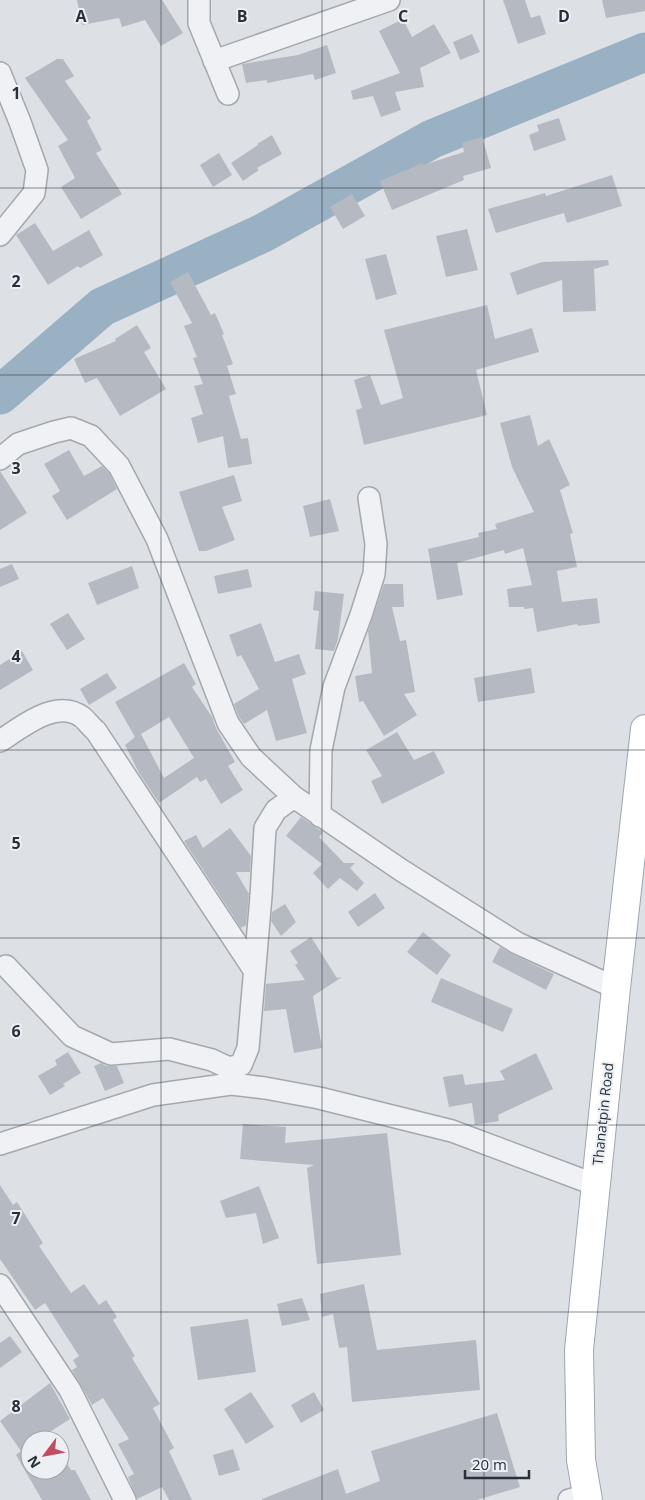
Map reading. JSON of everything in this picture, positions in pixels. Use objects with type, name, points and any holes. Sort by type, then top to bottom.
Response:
[{"type":"main road","name":"Thanatpin Road","points":[[581,1498],[579,1350],[645,729]]},
{"type":"street","points":[[199,0],[199,23],[228,94]]},
{"type":"street","points":[[214,60],[389,0]]},
{"type":"street","points":[[0,73],[37,170],[34,193],[0,235]]},
{"type":"street","points":[[0,459],[18,444],[71,428],[91,436],[119,466],[157,539],[228,723],[252,757],[294,797],[401,870],[517,943],[616,988]]},
{"type":"street","points":[[320,816],[321,750],[332,696],[374,574],[376,544],[369,498]]},
{"type":"street","points":[[0,740],[44,713],[63,711],[80,716],[96,731],[254,970]]},
{"type":"street","points":[[6,966],[72,1036],[111,1054],[168,1049],[212,1060],[229,1068],[241,1065],[248,1048],[265,828],[276,810],[294,797]]},
{"type":"street","points":[[0,1144],[153,1095],[231,1084],[319,1098],[452,1131],[596,1185]]},
{"type":"street","points":[[0,1285],[70,1390],[124,1500]]},
{"type":"building","points":[[77,0],[162,0],[183,33],[161,46],[145,20],[122,27],[119,18],[82,25]]},
{"type":"building","points":[[503,0],[525,0],[531,18],[540,15],[546,34],[518,44]]},
{"type":"building","points":[[602,0],[645,0],[645,11],[606,18]]},
{"type":"building","points":[[403,19],[412,37],[434,24],[451,53],[420,68],[424,87],[395,92],[401,110],[381,117],[373,96],[353,100],[351,91],[400,73],[379,31]]},
{"type":"building","points":[[472,34],[480,52],[460,60],[453,42]]},
{"type":"building","points":[[327,45],[336,73],[315,80],[313,74],[267,83],[267,80],[246,83],[242,64],[298,55]]},
{"type":"building","points":[[57,59],[63,59],[74,76],[65,81],[91,118],[87,121],[102,150],[96,153],[122,194],[81,219],[61,187],[75,178],[58,146],[68,140],[25,78]]},
{"type":"building","points":[[559,118],[566,140],[534,151],[529,135],[539,131],[537,125]]},
{"type":"building","points":[[272,135],[282,154],[257,168],[259,170],[243,181],[231,163]]},
{"type":"building","points":[[482,137],[491,168],[463,176],[464,180],[392,210],[380,181],[423,163],[423,165],[464,152],[462,143]]},
{"type":"building","points":[[219,153],[232,175],[213,187],[200,165]]},
{"type":"building","points":[[612,175],[622,206],[567,223],[564,213],[496,233],[488,209],[545,193],[546,196]]},
{"type":"building","points":[[352,194],[365,216],[343,229],[330,207]]},
{"type":"building","points":[[35,223],[53,251],[89,230],[103,255],[80,268],[78,266],[48,285],[16,235]]},
{"type":"building","points":[[467,229],[478,270],[446,277],[436,236]]},
{"type":"building","points":[[386,254],[397,294],[376,300],[365,259]]},
{"type":"building","points":[[608,260],[609,265],[594,269],[596,311],[563,312],[562,280],[517,295],[510,273],[542,262]]},
{"type":"building","points":[[188,272],[211,315],[215,313],[224,334],[222,335],[233,364],[227,366],[236,394],[229,396],[241,439],[248,438],[252,464],[228,468],[223,436],[198,443],[191,418],[203,414],[194,386],[203,384],[193,358],[197,357],[184,326],[192,323],[170,282]]},
{"type":"building","points":[[487,305],[495,339],[532,328],[539,352],[476,370],[487,415],[364,445],[356,410],[362,408],[354,380],[370,375],[381,405],[403,398],[384,330]]},
{"type":"building","points":[[137,325],[151,348],[144,352],[166,389],[120,416],[97,378],[85,383],[74,359],[116,341],[115,339]]},
{"type":"building","points":[[530,415],[538,446],[549,439],[570,485],[560,490],[573,533],[570,534],[577,567],[557,571],[562,602],[597,598],[600,623],[578,626],[577,624],[537,632],[533,608],[509,607],[507,589],[532,585],[523,548],[505,554],[504,550],[457,563],[463,595],[437,600],[428,549],[479,537],[478,533],[497,529],[495,524],[534,512],[512,467],[500,423]]},
{"type":"building","points":[[69,450],[84,476],[102,466],[109,473],[117,489],[67,520],[52,496],[60,491],[44,464]]},
{"type":"building","points":[[0,471],[27,513],[0,530]]},
{"type":"building","points":[[234,475],[242,501],[222,507],[235,540],[206,551],[199,551],[179,492]]},
{"type":"building","points":[[330,499],[339,531],[310,537],[303,506]]},
{"type":"building","points":[[12,564],[19,579],[0,587],[0,569]]},
{"type":"building","points":[[132,566],[139,588],[97,605],[88,583]]},
{"type":"building","points":[[248,569],[252,587],[218,594],[214,576]]},
{"type":"building","points":[[384,584],[403,584],[404,607],[392,607],[400,641],[406,640],[415,692],[404,694],[417,715],[384,736],[363,701],[359,702],[355,676],[372,673],[368,631]]},
{"type":"building","points":[[315,591],[344,594],[338,639],[334,651],[315,649],[319,611],[313,610]]},
{"type":"building","points":[[68,613],[85,639],[67,650],[50,624]]},
{"type":"building","points":[[261,623],[275,662],[299,654],[306,674],[292,679],[307,733],[276,741],[267,710],[244,724],[239,717],[234,704],[259,689],[241,655],[237,657],[229,635]]},
{"type":"building","points":[[22,651],[33,670],[0,690],[0,665]]},
{"type":"building","points":[[184,663],[196,684],[192,687],[212,717],[235,762],[228,766],[243,790],[221,804],[206,779],[200,782],[197,777],[159,803],[139,773],[125,745],[135,737],[115,702]],"holes":[[[169,717],[194,758],[164,778],[141,734]]]},
{"type":"building","points":[[531,668],[535,693],[478,702],[474,678]]},
{"type":"building","points":[[107,673],[117,688],[89,705],[80,689]]},
{"type":"building","points":[[397,732],[414,760],[434,751],[445,773],[382,804],[371,781],[382,776],[366,750]]},
{"type":"building","points":[[301,817],[323,832],[319,837],[344,863],[355,863],[350,868],[364,883],[357,891],[340,878],[328,889],[313,873],[322,864],[286,836]]},
{"type":"building","points":[[230,828],[251,856],[250,872],[236,872],[249,894],[246,925],[241,928],[184,841],[196,835],[203,848]]},
{"type":"building","points":[[375,893],[385,908],[358,927],[348,912]]},
{"type":"building","points":[[285,904],[296,922],[281,936],[271,921],[272,912]]},
{"type":"building","points":[[423,932],[451,955],[437,975],[407,952]]},
{"type":"building","points":[[311,937],[337,978],[342,977],[313,996],[322,1048],[294,1053],[286,1009],[264,1011],[266,984],[305,980],[295,965],[298,963],[290,951]]},
{"type":"building","points":[[500,947],[554,974],[546,990],[492,962]]},
{"type":"building","points":[[441,978],[513,1009],[503,1032],[431,1002]]},
{"type":"building","points":[[68,1052],[81,1073],[50,1095],[38,1076],[57,1065],[55,1060]]},
{"type":"building","points":[[536,1053],[553,1089],[498,1115],[499,1121],[475,1125],[472,1103],[449,1107],[443,1077],[463,1074],[465,1085],[505,1080],[500,1071]]},
{"type":"building","points":[[101,1063],[106,1066],[117,1066],[124,1083],[105,1091],[94,1066]]},
{"type":"building","points":[[243,1124],[286,1127],[285,1143],[387,1133],[401,1255],[317,1264],[307,1168],[314,1165],[240,1159]]},
{"type":"building","points":[[0,1185],[13,1205],[17,1202],[43,1243],[39,1246],[71,1293],[84,1284],[99,1305],[106,1300],[117,1317],[113,1320],[135,1356],[132,1358],[160,1404],[153,1408],[174,1448],[169,1451],[192,1500],[169,1500],[162,1487],[137,1499],[128,1477],[134,1474],[118,1444],[129,1439],[103,1398],[92,1405],[72,1370],[77,1367],[73,1360],[79,1356],[45,1303],[35,1310],[0,1259]]},
{"type":"building","points":[[259,1186],[279,1238],[263,1244],[256,1213],[226,1218],[220,1201]]},
{"type":"building","points":[[364,1284],[377,1350],[476,1340],[480,1390],[352,1402],[347,1347],[339,1348],[333,1314],[322,1317],[320,1294]]},
{"type":"building","points":[[302,1298],[310,1320],[282,1326],[277,1304]]},
{"type":"building","points":[[248,1319],[256,1372],[198,1380],[190,1327]]},
{"type":"building","points":[[10,1336],[22,1352],[0,1368],[0,1343]]},
{"type":"building","points":[[50,1383],[70,1419],[53,1430],[20,1430],[20,1450],[0,1421]]},
{"type":"building","points":[[251,1392],[274,1427],[246,1444],[224,1409]]},
{"type":"building","points":[[314,1392],[324,1410],[301,1423],[291,1405]]},
{"type":"building","points":[[497,1413],[520,1487],[477,1500],[262,1500],[338,1469],[346,1494],[380,1481],[371,1451]]},
{"type":"building","points":[[233,1449],[240,1470],[219,1476],[213,1455]]},
{"type":"building","points":[[20,1452],[20,1462],[16,1455]]},
{"type":"building","points":[[70,1468],[75,1470],[91,1500],[42,1500],[30,1480],[70,1480]]},
{"type":"waterway","points":[[0,395],[102,307],[263,233],[432,139],[645,52]]}]
